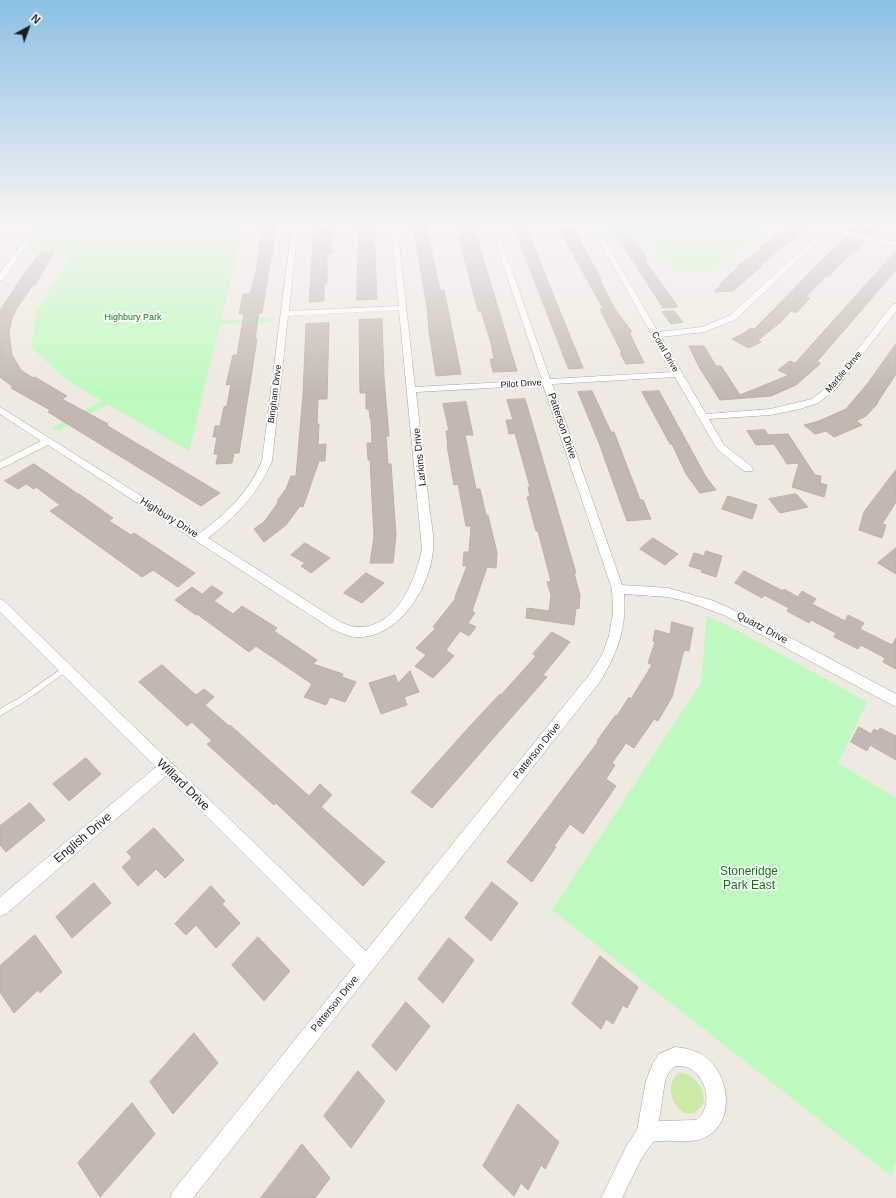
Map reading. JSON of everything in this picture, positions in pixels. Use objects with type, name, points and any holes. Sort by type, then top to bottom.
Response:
[{"type":"street","name":"Bingham Drive","points":[[201,538],[236,510],[252,491],[267,461],[288,281]]},
{"type":"street","name":"Larkins Drive","points":[[336,626],[349,632],[362,633],[383,626],[395,617],[404,606],[420,583],[424,571],[428,549],[428,539],[400,281]]},
{"type":"street","name":"Patterson Drive","points":[[180,1198],[603,666],[610,652],[618,626],[620,604],[618,589],[512,281]]},
{"type":"street","name":"Coral Drive","points":[[624,281],[720,446],[748,469]]},
{"type":"street","points":[[655,335],[698,331],[719,325],[732,318],[772,281]]},
{"type":"street","name":"Marble Drive","points":[[702,417],[770,412],[800,406],[815,401],[833,388],[896,306]]},
{"type":"street","points":[[284,314],[403,308]]},
{"type":"street","name":"Pilot Drive","points":[[412,390],[678,374]]},
{"type":"street","name":"Highbury Drive","points":[[0,410],[336,626]]},
{"type":"street","points":[[0,466],[48,440]]},
{"type":"street","name":"Quartz Drive","points":[[618,589],[650,589],[665,591],[712,604],[740,616],[896,701]]},
{"type":"street","name":"Willard Drive","points":[[1,606],[67,668],[166,768],[366,964]]},
{"type":"street","name":"English Drive","points":[[0,908],[166,768]]},
{"type":"street","points":[[611,1198],[635,1150],[647,1133]]},
{"type":"lane","points":[[0,713],[24,699],[67,668]]},
{"type":"green space","name":"Highbury Park","points":[[55,281],[231,281],[221,320],[271,318],[271,322],[220,324],[189,451],[108,404],[58,431],[52,428],[102,401],[65,379],[31,347],[37,311]]},
{"type":"green space","name":"Stoneridge Park East","points":[[707,616],[733,628],[867,702],[838,763],[896,798],[896,1161],[891,1176],[552,910],[701,683]]},
{"type":"green space","points":[[679,1073],[686,1074],[693,1078],[702,1089],[704,1096],[703,1102],[701,1108],[695,1112],[683,1112],[677,1107],[671,1094],[671,1086]]},
{"type":"building","points":[[20,281],[37,281],[17,308],[12,318],[9,333],[12,355],[21,370],[67,396],[62,399],[108,424],[106,425],[220,493],[201,506],[48,412],[50,410],[11,388],[13,387],[0,377],[0,310]]},
{"type":"building","points":[[253,281],[267,281],[262,313],[259,313],[255,339],[257,339],[239,453],[234,453],[232,463],[216,464],[218,454],[214,454],[217,437],[213,437],[215,426],[220,426],[224,407],[227,406],[231,384],[226,385],[233,355],[237,355],[244,314],[239,314],[243,294],[250,294]]},
{"type":"building","points":[[310,281],[327,281],[327,284],[324,284],[324,301],[309,302]]},
{"type":"building","points":[[358,281],[376,281],[377,299],[357,300]]},
{"type":"building","points":[[422,281],[438,281],[440,290],[444,290],[461,374],[436,376]]},
{"type":"building","points":[[470,281],[490,281],[517,371],[493,372],[490,359],[494,359],[491,343],[481,311],[478,311]]},
{"type":"building","points":[[535,281],[548,281],[583,368],[569,369]]},
{"type":"building","points":[[588,281],[600,281],[615,309],[632,332],[629,332],[644,363],[626,364],[600,309],[603,309]]},
{"type":"building","points":[[646,281],[660,281],[678,307],[663,308]]},
{"type":"building","points":[[723,281],[745,281],[733,291],[714,292],[722,284],[720,284]]},
{"type":"building","points":[[802,281],[821,281],[806,297],[810,298],[796,313],[791,311],[781,322],[758,340],[761,342],[749,348],[732,339],[751,328],[754,329]]},
{"type":"building","points":[[869,281],[887,281],[815,364],[819,362],[820,364],[796,385],[771,396],[720,400],[699,367],[689,346],[704,346],[716,366],[721,366],[740,395],[789,375],[778,370],[790,361],[795,363]]},
{"type":"building","points":[[674,311],[683,322],[671,324],[662,312]]},
{"type":"building","points":[[382,319],[384,378],[389,436],[386,436],[388,464],[391,464],[396,535],[393,563],[370,563],[374,537],[370,460],[368,460],[367,443],[372,443],[371,418],[369,409],[366,409],[366,393],[360,393],[359,320]]},
{"type":"building","points":[[329,323],[327,399],[318,399],[317,424],[319,424],[318,445],[326,444],[325,461],[319,461],[303,507],[300,506],[286,525],[264,542],[254,529],[264,522],[279,501],[277,501],[286,489],[291,476],[296,476],[303,395],[306,324]]},
{"type":"building","points":[[896,344],[896,374],[878,403],[866,416],[856,421],[862,425],[834,437],[826,431],[815,434],[804,425],[819,421],[846,409],[868,383]]},
{"type":"building","points":[[592,391],[611,432],[614,432],[640,500],[643,500],[651,519],[627,521],[599,443],[578,392]]},
{"type":"building","points":[[659,391],[706,477],[716,490],[700,493],[686,474],[672,444],[670,444],[642,392]]},
{"type":"building","points":[[525,399],[576,573],[574,573],[580,595],[579,609],[576,608],[574,625],[526,618],[527,608],[549,611],[551,595],[547,582],[551,581],[538,531],[536,531],[527,497],[530,497],[528,487],[530,487],[515,433],[509,434],[506,420],[513,420],[507,400]]},
{"type":"building","points":[[466,402],[473,435],[465,435],[476,489],[480,489],[497,553],[496,568],[487,567],[472,611],[475,613],[468,623],[476,627],[469,636],[460,631],[446,650],[454,656],[433,678],[415,666],[426,655],[416,648],[436,628],[433,627],[456,598],[455,597],[467,566],[463,566],[464,552],[469,552],[471,526],[466,526],[458,484],[454,485],[447,445],[446,431],[449,431],[443,404]]},
{"type":"building","points":[[765,430],[768,435],[788,434],[815,475],[821,476],[820,483],[827,485],[824,497],[792,487],[799,463],[787,464],[774,444],[756,445],[747,431]]},
{"type":"building","points":[[34,464],[113,518],[109,521],[131,535],[134,533],[195,573],[178,587],[153,570],[142,577],[50,511],[60,505],[36,487],[34,489],[26,484],[18,489],[5,481]]},
{"type":"building","points":[[896,470],[896,502],[882,524],[886,525],[882,538],[859,530],[864,512]]},
{"type":"building","points":[[796,494],[808,507],[780,513],[769,499]]},
{"type":"building","points":[[728,496],[757,505],[752,519],[722,509]]},
{"type":"building","points":[[653,538],[678,554],[665,565],[640,549]]},
{"type":"building","points":[[305,543],[330,558],[311,573],[301,566],[305,563],[291,555]]},
{"type":"building","points":[[896,548],[896,574],[878,563]]},
{"type":"building","points":[[706,551],[722,556],[716,577],[701,572],[702,570],[689,566],[694,553],[704,556]]},
{"type":"building","points":[[744,571],[798,597],[802,591],[816,599],[812,604],[845,621],[848,615],[864,623],[860,629],[892,645],[896,638],[896,669],[883,662],[885,658],[861,645],[858,649],[834,637],[836,633],[811,620],[809,623],[787,611],[789,608],[764,595],[762,598],[735,583]]},
{"type":"building","points":[[366,573],[384,583],[362,603],[344,593]]},
{"type":"building","points":[[212,586],[223,593],[214,601],[233,614],[242,606],[277,628],[274,631],[317,660],[313,664],[343,674],[342,677],[356,682],[345,702],[330,697],[326,705],[304,697],[312,684],[256,646],[249,652],[175,600],[192,587],[202,594]]},
{"type":"building","points":[[672,622],[693,628],[689,651],[684,650],[672,697],[658,721],[654,719],[634,748],[626,743],[612,763],[615,765],[606,779],[616,786],[583,834],[570,824],[554,846],[556,847],[532,882],[507,862],[598,742],[597,741],[615,716],[617,716],[629,697],[631,699],[652,665],[648,663],[655,642],[653,641],[655,630],[670,634]]},
{"type":"building","points":[[552,632],[570,642],[543,675],[547,677],[432,808],[411,792],[470,726],[500,694],[501,695],[536,656],[533,654]]},
{"type":"building","points":[[162,665],[196,695],[204,689],[214,697],[205,705],[229,726],[230,725],[309,796],[320,784],[332,795],[321,807],[385,862],[363,886],[276,803],[274,805],[207,744],[212,741],[192,722],[187,726],[139,682]]},
{"type":"building","points":[[410,671],[419,692],[404,697],[407,705],[381,714],[369,683],[395,675],[398,683]]},
{"type":"building","points":[[859,727],[871,734],[874,729],[878,731],[880,728],[896,736],[896,760],[870,745],[867,751],[851,742]]},
{"type":"building","points":[[86,758],[101,774],[69,801],[53,784]]},
{"type":"building","points":[[30,803],[45,820],[6,852],[0,845],[0,826]]},
{"type":"building","points":[[154,828],[184,860],[165,878],[156,869],[138,886],[122,867],[132,858],[127,852]]},
{"type":"building","points":[[492,882],[518,903],[491,941],[465,918]]},
{"type":"building","points":[[94,883],[111,903],[72,938],[56,917]]},
{"type":"building","points":[[211,886],[225,901],[222,904],[240,923],[216,948],[196,925],[186,935],[175,924]]},
{"type":"building","points":[[35,935],[62,972],[40,993],[38,990],[14,1013],[0,992],[0,966]]},
{"type":"building","points":[[258,937],[290,971],[264,1001],[232,965]]},
{"type":"building","points":[[449,938],[474,960],[443,1003],[418,979]]},
{"type":"building","points":[[600,956],[638,987],[627,1008],[623,1005],[613,1024],[606,1019],[601,1029],[572,1004]]},
{"type":"building","points":[[406,1002],[430,1026],[396,1071],[372,1046]]},
{"type":"building","points":[[194,1033],[218,1063],[173,1114],[150,1082]]},
{"type":"building","points":[[358,1071],[385,1101],[351,1148],[324,1116]]},
{"type":"building","points":[[132,1103],[155,1134],[100,1197],[78,1163]]},
{"type":"building","points":[[518,1104],[559,1142],[545,1169],[541,1165],[528,1190],[521,1183],[514,1196],[483,1166]]},
{"type":"building","points":[[302,1144],[330,1178],[315,1198],[261,1198]]}]
